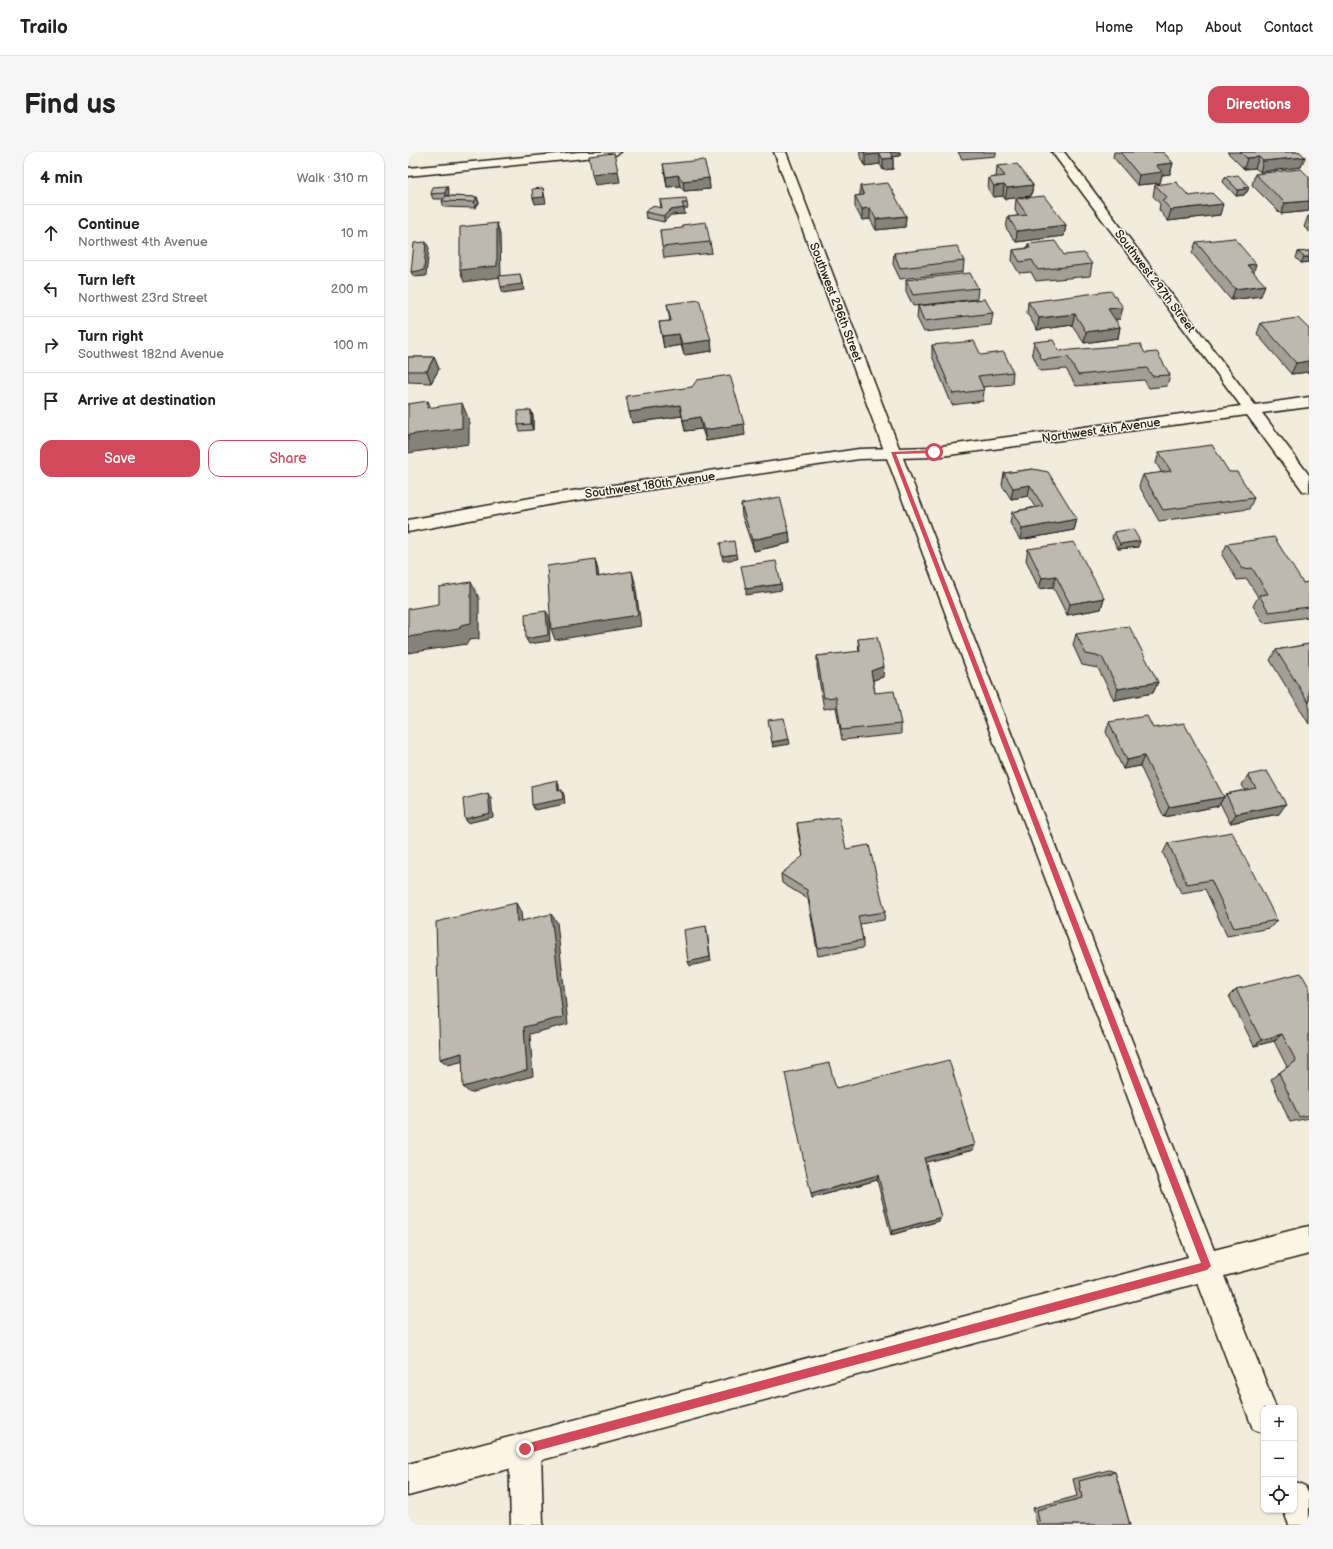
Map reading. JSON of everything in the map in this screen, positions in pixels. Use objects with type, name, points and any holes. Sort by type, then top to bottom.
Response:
[{"type":"street","points":[[408,172],[615,152]]},
{"type":"street","name":"Southwest 296th Street","points":[[780,152],[893,452],[1207,1266]]},
{"type":"street","name":"Southwest 297th Street","points":[[1058,152],[1309,487]]},
{"type":"street","name":"Northwest 4th Avenue","points":[[893,452],[934,452],[1309,402]]},
{"type":"street","name":"Southwest 180th Avenue","points":[[408,526],[558,498],[859,454],[893,452]]},
{"type":"street","points":[[408,1480],[1309,1240]]},
{"type":"street","points":[[1207,1266],[1261,1410]]},
{"type":"street","points":[[525,1449],[527,1525]]},
{"type":"street","points":[[1297,1505],[1305,1525]]},
{"type":"building","points":[[864,152],[890,152],[893,158],[883,159],[880,154],[865,155]]},
{"type":"building","points":[[1120,152],[1163,152],[1173,163],[1156,165],[1162,172],[1139,175]]},
{"type":"building","points":[[1240,152],[1300,152],[1305,157],[1263,161],[1259,157],[1247,158]]},
{"type":"building","points":[[614,153],[618,171],[592,174],[589,156]]},
{"type":"building","points":[[704,160],[709,178],[683,181],[678,175],[666,177],[663,164]]},
{"type":"building","points":[[1017,164],[1033,185],[1007,188],[1004,185],[994,186],[989,178],[1005,176],[997,166]]},
{"type":"building","points":[[1301,169],[1309,177],[1309,201],[1285,203],[1255,174]]},
{"type":"building","points":[[1238,175],[1249,187],[1244,187],[1246,189],[1238,190],[1225,177]]},
{"type":"building","points":[[1176,182],[1189,196],[1212,193],[1223,204],[1171,210],[1162,200],[1167,197],[1155,185]]},
{"type":"building","points":[[888,183],[906,216],[876,219],[870,208],[862,209],[855,196],[864,195],[860,186]]},
{"type":"building","points":[[447,186],[445,193],[431,194],[433,187]]},
{"type":"building","points":[[543,188],[544,197],[533,198],[532,189]]},
{"type":"building","points":[[446,196],[477,197],[474,202],[442,201]]},
{"type":"building","points":[[1044,196],[1066,225],[1017,231],[1008,217],[1027,215],[1016,199]]},
{"type":"building","points":[[686,198],[687,203],[682,203],[684,208],[670,210],[664,216],[645,212],[652,206],[662,208],[660,200]]},
{"type":"building","points":[[706,222],[710,242],[662,247],[660,230],[683,228],[682,225]]},
{"type":"building","points":[[497,223],[497,266],[460,270],[460,227]]},
{"type":"building","points":[[1234,238],[1256,264],[1247,265],[1265,285],[1235,289],[1196,242]]},
{"type":"building","points":[[1055,241],[1064,255],[1084,253],[1092,264],[1038,270],[1032,260],[1020,262],[1013,250],[1030,248],[1028,244]]},
{"type":"building","points":[[426,242],[424,270],[411,272],[414,243]]},
{"type":"building","points":[[957,246],[964,261],[900,268],[894,253]]},
{"type":"building","points":[[1309,251],[1309,257],[1304,257],[1298,252]]},
{"type":"building","points":[[970,273],[978,288],[913,295],[906,280]]},
{"type":"building","points":[[520,274],[522,284],[501,287],[499,276]]},
{"type":"building","points":[[1111,291],[1123,307],[1108,309],[1120,327],[1086,332],[1075,314],[1039,318],[1028,302]]},
{"type":"building","points":[[985,299],[993,313],[924,321],[918,306]]},
{"type":"building","points":[[699,300],[711,340],[682,344],[679,334],[662,336],[659,322],[671,321],[667,304]]},
{"type":"building","points":[[1298,318],[1309,329],[1309,361],[1296,363],[1261,323]]},
{"type":"building","points":[[1053,340],[1059,351],[1140,344],[1145,353],[1157,352],[1170,375],[1152,376],[1147,368],[1078,375],[1068,357],[1042,360],[1034,342]]},
{"type":"building","points":[[974,341],[981,355],[1004,352],[1013,372],[978,376],[984,390],[953,394],[932,345]]},
{"type":"building","points":[[408,357],[434,357],[427,371],[408,371]]},
{"type":"building","points":[[730,375],[744,424],[704,430],[700,417],[683,420],[680,405],[629,412],[626,396],[692,387],[697,380]]},
{"type":"building","points":[[428,401],[427,408],[462,403],[462,428],[408,435],[408,404]]},
{"type":"building","points":[[531,410],[531,424],[518,425],[518,411]]},
{"type":"building","points":[[1212,445],[1229,472],[1237,472],[1254,498],[1163,510],[1143,475],[1171,471],[1159,452]]},
{"type":"building","points":[[1033,469],[1048,472],[1077,519],[1022,529],[1012,512],[1043,506],[1030,485],[1013,488],[1004,473]]},
{"type":"building","points":[[780,497],[789,532],[752,540],[741,504]]},
{"type":"building","points":[[1133,529],[1140,541],[1120,544],[1114,532]]},
{"type":"building","points":[[1274,537],[1303,583],[1309,582],[1309,607],[1269,612],[1259,595],[1268,594],[1252,568],[1243,569],[1227,544]]},
{"type":"building","points":[[734,541],[736,554],[722,556],[720,543]]},
{"type":"building","points":[[1074,542],[1104,598],[1070,604],[1056,576],[1042,578],[1028,549]]},
{"type":"building","points":[[595,559],[597,577],[632,571],[638,615],[551,629],[547,566]]},
{"type":"building","points":[[776,561],[781,584],[746,589],[741,566]]},
{"type":"building","points":[[471,582],[471,623],[461,625],[459,629],[408,637],[408,609],[439,604],[439,587]]},
{"type":"building","points":[[546,611],[548,635],[526,639],[525,614]]},
{"type":"building","points":[[1129,626],[1158,682],[1118,689],[1102,657],[1086,654],[1076,634]]},
{"type":"building","points":[[877,637],[884,666],[871,671],[875,693],[894,691],[901,724],[841,730],[836,697],[824,698],[817,656],[860,651],[858,639]]},
{"type":"building","points":[[1309,644],[1309,703],[1276,650]]},
{"type":"building","points":[[1147,716],[1153,728],[1184,723],[1224,797],[1169,807],[1144,756],[1127,760],[1109,722]]},
{"type":"building","points":[[784,718],[789,739],[772,742],[768,720]]},
{"type":"building","points":[[1267,771],[1286,804],[1236,814],[1226,794],[1256,788],[1248,775]]},
{"type":"building","points":[[557,780],[558,791],[562,790],[563,799],[532,805],[531,786]]},
{"type":"building","points":[[488,793],[490,813],[465,819],[463,799]]},
{"type":"building","points":[[839,817],[846,849],[869,845],[885,912],[858,916],[863,940],[818,948],[807,890],[781,874],[803,856],[797,823]]},
{"type":"building","points":[[1232,832],[1277,920],[1234,928],[1211,880],[1187,884],[1168,843]]},
{"type":"building","points":[[516,903],[517,922],[551,914],[563,1017],[524,1027],[527,1070],[463,1087],[462,1053],[440,1059],[436,922]]},
{"type":"building","points":[[706,926],[710,957],[688,962],[684,930]]},
{"type":"building","points":[[1301,973],[1309,987],[1309,1115],[1299,1117],[1279,1073],[1296,1061],[1282,1034],[1261,1040],[1236,989]]},
{"type":"building","points":[[949,1060],[975,1145],[924,1158],[941,1217],[892,1231],[878,1175],[811,1194],[785,1073],[829,1063],[836,1088]]},
{"type":"building","points":[[1115,1472],[1130,1525],[1040,1525],[1037,1510],[1082,1498],[1079,1481]]},
{"type":"route","points":[[525,1449],[1207,1266],[893,452],[934,452]]}]
